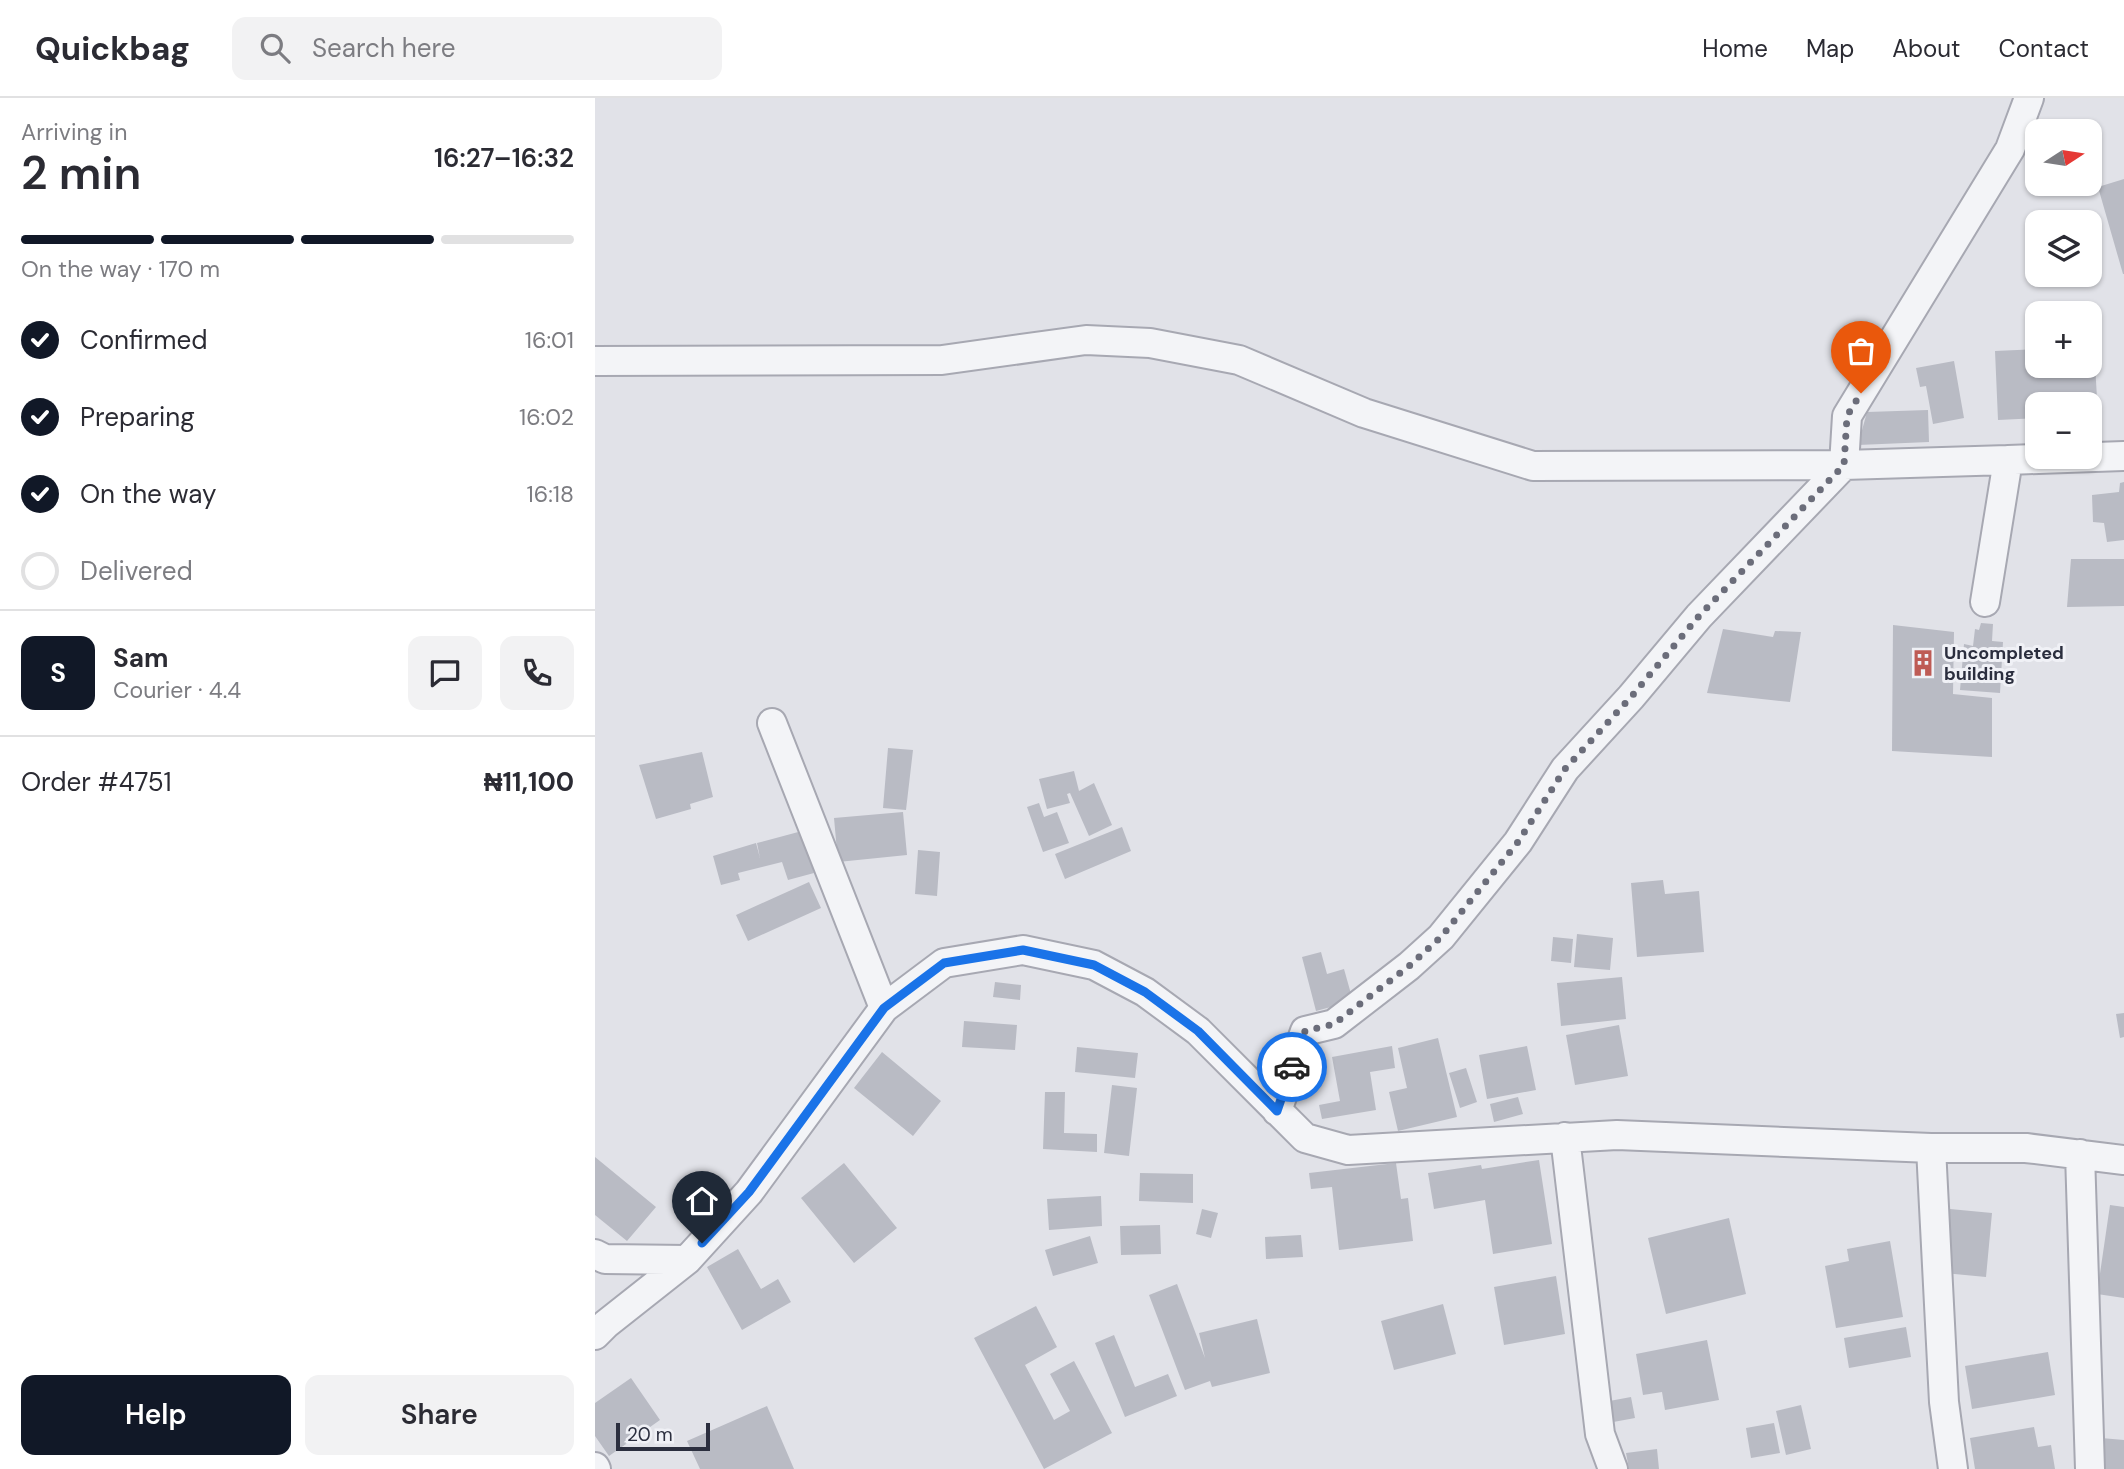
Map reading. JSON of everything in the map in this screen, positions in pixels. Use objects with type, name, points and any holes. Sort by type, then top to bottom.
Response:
[{"type":"street","points":[[1277,1111],[1305,1031],[1334,1024],[1409,966],[1441,937],[1518,842],[1565,769],[1631,697],[1699,616],[1844,465],[1847,416],[2010,149],[2029,98]]},
{"type":"street","points":[[595,361],[942,360],[1086,340],[1150,343],[1238,360],[1364,413],[1533,466],[1844,465],[2124,456]]},
{"type":"street","points":[[1985,602],[2008,460]]},
{"type":"street","points":[[772,723],[884,1008]]},
{"type":"street","points":[[595,1335],[687,1260],[749,1192],[884,1008],[944,963],[1023,950],[1094,965],[1145,992],[1198,1031],[1305,1138],[1348,1150],[1617,1135],[1931,1148],[2026,1148],[2124,1160]]},
{"type":"street","points":[[1565,1137],[1600,1434],[1613,1469]]},
{"type":"street","points":[[1931,1148],[1944,1402],[1953,1469]]},
{"type":"street","points":[[2080,1154],[2090,1469]]},
{"type":"street","points":[[595,1254],[605,1259],[687,1260]]},
{"type":"building","points":[[2124,179],[2124,274],[2101,196],[2102,186]]},
{"type":"building","points":[[2025,350],[2025,378],[2096,378],[2097,392],[2025,392],[2025,419],[1998,420],[1995,351]]},
{"type":"building","points":[[1954,361],[1964,418],[1933,424],[1926,386],[1920,387],[1916,368]]},
{"type":"building","points":[[1928,410],[1929,442],[1858,445],[1867,412]]},
{"type":"building","points":[[2124,482],[2124,540],[2107,542],[2104,523],[2093,522],[2092,495],[2119,492],[2120,483]]},
{"type":"building","points":[[2071,559],[2124,559],[2124,606],[2067,607]]},
{"type":"building","points":[[1981,623],[1993,624],[1992,641],[2003,642],[2000,693],[1960,690],[1964,644],[1973,646],[1975,629],[1979,630]]},
{"type":"building","name":"Uncompleted building","points":[[1893,625],[1954,632],[1953,694],[1992,698],[1992,757],[1892,751]]},
{"type":"building","points":[[1723,629],[1773,637],[1775,631],[1801,632],[1790,702],[1707,693]]},
{"type":"building","points":[[888,748],[913,750],[906,810],[883,808]]},
{"type":"building","points":[[702,752],[713,797],[690,804],[691,809],[656,819],[639,765]]},
{"type":"building","points":[[1074,771],[1079,791],[1094,783],[1112,825],[1089,836],[1070,793],[1067,794],[1070,803],[1047,809],[1039,779]]},
{"type":"building","points":[[1039,803],[1044,817],[1057,812],[1069,843],[1043,852],[1027,807]]},
{"type":"building","points":[[903,812],[907,855],[838,862],[834,818]]},
{"type":"building","points":[[1122,827],[1131,851],[1065,879],[1055,854]]},
{"type":"building","points":[[802,831],[814,873],[788,880],[782,862],[738,873],[740,880],[721,885],[713,856],[756,843],[760,858],[757,843]]},
{"type":"building","points":[[918,850],[940,852],[937,896],[915,894]]},
{"type":"building","points":[[1663,880],[1665,894],[1699,891],[1704,952],[1637,957],[1631,883]]},
{"type":"building","points":[[809,882],[821,908],[748,941],[736,915]]},
{"type":"building","points":[[1577,934],[1613,938],[1610,970],[1574,967]]},
{"type":"building","points":[[1553,937],[1573,939],[1571,963],[1551,961]]},
{"type":"building","points":[[1321,952],[1327,974],[1344,969],[1353,1001],[1316,1011],[1302,957]]},
{"type":"building","points":[[1622,977],[1626,1019],[1561,1026],[1557,983]]},
{"type":"building","points":[[995,982],[1021,985],[1020,1000],[993,997]]},
{"type":"building","points":[[2124,1013],[2124,1037],[2120,1038],[2116,1014]]},
{"type":"building","points":[[964,1021],[1017,1025],[1015,1050],[962,1047]]},
{"type":"building","points":[[1619,1025],[1628,1076],[1575,1085],[1566,1035]]},
{"type":"building","points":[[1438,1038],[1457,1117],[1398,1131],[1389,1092],[1407,1088],[1398,1048]]},
{"type":"building","points":[[1392,1046],[1395,1068],[1370,1072],[1376,1110],[1322,1119],[1319,1105],[1340,1101],[1332,1057]]},
{"type":"building","points":[[1527,1046],[1536,1090],[1487,1099],[1479,1055]]},
{"type":"building","points":[[1077,1047],[1138,1053],[1135,1078],[1075,1072]]},
{"type":"building","points":[[882,1052],[941,1101],[913,1136],[854,1088]]},
{"type":"building","points":[[1466,1068],[1477,1102],[1460,1108],[1449,1073]]},
{"type":"building","points":[[1112,1085],[1137,1088],[1129,1156],[1104,1153]]},
{"type":"building","points":[[1045,1092],[1065,1092],[1064,1133],[1097,1134],[1097,1152],[1043,1149]]},
{"type":"building","points":[[1518,1097],[1523,1114],[1494,1122],[1490,1104]]},
{"type":"building","points":[[595,1157],[656,1207],[627,1241],[595,1215]]},
{"type":"building","points":[[1539,1160],[1552,1244],[1493,1254],[1485,1200],[1434,1209],[1428,1173],[1481,1165],[1482,1169]]},
{"type":"building","points":[[844,1163],[897,1228],[854,1263],[801,1198]]},
{"type":"building","points":[[1396,1163],[1401,1199],[1408,1198],[1413,1241],[1339,1250],[1332,1187],[1311,1189],[1309,1173]]},
{"type":"building","points":[[1140,1173],[1193,1174],[1193,1203],[1139,1201]]},
{"type":"building","points":[[1101,1196],[1102,1226],[1049,1230],[1047,1199]]},
{"type":"building","points":[[2110,1205],[2124,1207],[2124,1298],[2097,1294]]},
{"type":"building","points":[[1202,1209],[1218,1213],[1211,1238],[1196,1234]]},
{"type":"building","points":[[1950,1209],[1992,1213],[1986,1277],[1944,1273]]},
{"type":"building","points":[[1729,1218],[1746,1294],[1666,1314],[1648,1238]]},
{"type":"building","points":[[1160,1225],[1161,1254],[1121,1255],[1120,1226]]},
{"type":"building","points":[[1301,1235],[1303,1257],[1266,1259],[1265,1237]]},
{"type":"building","points":[[1090,1236],[1098,1263],[1053,1276],[1045,1250]]},
{"type":"building","points":[[1890,1241],[1903,1317],[1836,1328],[1825,1266],[1849,1261],[1847,1249]]},
{"type":"building","points":[[738,1249],[761,1289],[778,1279],[791,1302],[742,1330],[707,1267]]},
{"type":"building","points":[[1556,1276],[1565,1334],[1504,1345],[1494,1287]]},
{"type":"building","points":[[1177,1284],[1205,1358],[1199,1333],[1257,1319],[1270,1373],[1212,1387],[1210,1381],[1185,1390],[1149,1295]]},
{"type":"building","points":[[1443,1304],[1456,1354],[1394,1370],[1381,1321]]},
{"type":"building","points":[[1036,1306],[1057,1347],[1025,1365],[1054,1420],[1070,1411],[1050,1374],[1074,1361],[1112,1433],[1044,1469],[974,1338]]},
{"type":"building","points":[[1906,1327],[1911,1357],[1849,1368],[1844,1338]]},
{"type":"building","points":[[1114,1335],[1135,1387],[1168,1374],[1177,1396],[1125,1417],[1095,1343]]},
{"type":"building","points":[[1707,1340],[1719,1400],[1665,1410],[1662,1392],[1643,1395],[1636,1354]]},
{"type":"building","points":[[2048,1352],[2055,1395],[1972,1409],[1965,1366]]},
{"type":"building","points":[[631,1378],[660,1420],[609,1456],[595,1436],[595,1403]]},
{"type":"building","points":[[1631,1397],[1635,1418],[1608,1423],[1604,1402]]},
{"type":"building","points":[[1801,1405],[1811,1449],[1786,1455],[1776,1411]]},
{"type":"building","points":[[767,1406],[794,1469],[700,1469],[687,1441]]},
{"type":"building","points":[[1774,1423],[1780,1453],[1751,1458],[1746,1428]]},
{"type":"building","points":[[2034,1427],[2038,1447],[2051,1445],[2055,1469],[1975,1469],[1970,1438]]},
{"type":"building","points":[[2101,1438],[2124,1440],[2124,1469],[2097,1469]]},
{"type":"building","points":[[1657,1449],[1659,1469],[1629,1469],[1626,1453]]},
{"type":"way so far","points":[[1292,1067],[1305,1031],[1334,1024],[1409,966],[1441,937],[1518,842],[1565,769],[1631,697],[1699,616],[1844,465],[1847,416],[1861,393]]},
{"type":"place","name":"Uncompleted building","points":[[1923,663]]},
{"type":"route","points":[[702,1243],[749,1192],[884,1008],[944,963],[1023,950],[1094,965],[1145,992],[1198,1031],[1277,1111],[1292,1067]]}]
